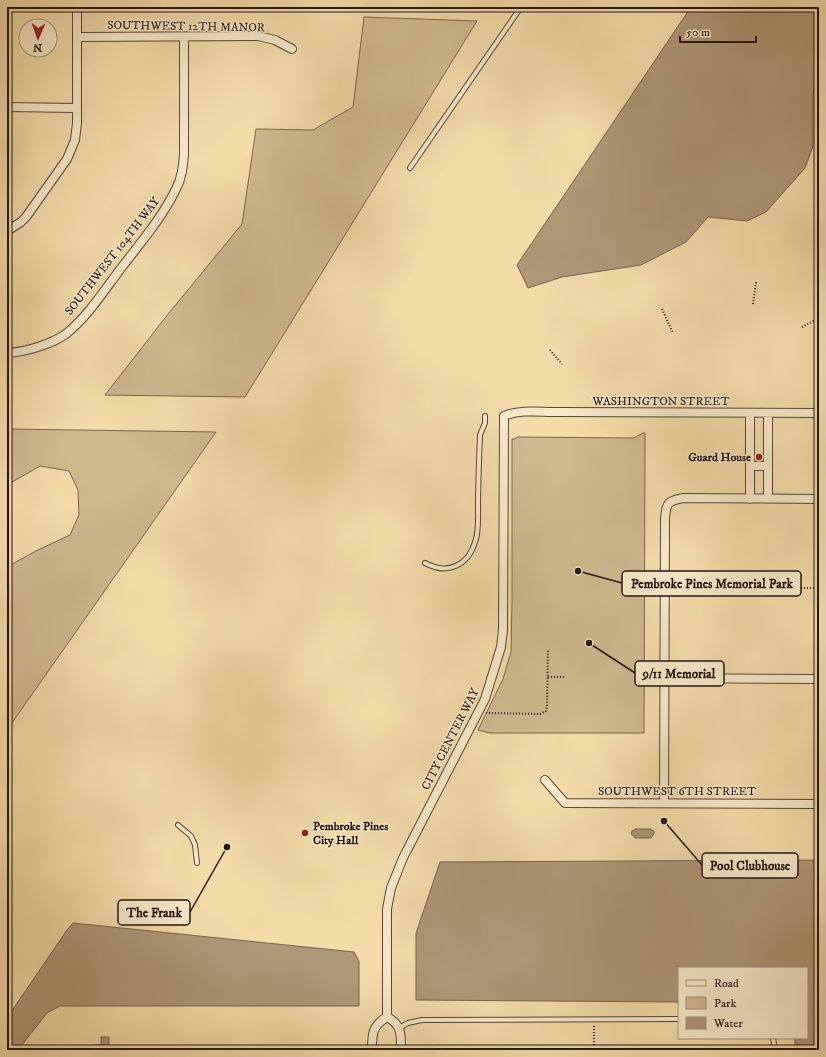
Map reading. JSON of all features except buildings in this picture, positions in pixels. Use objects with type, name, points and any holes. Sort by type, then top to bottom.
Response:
[{"type":"street","points":[[7,231],[26,217],[67,159],[73,147],[77,124],[77,7]]},
{"type":"street","name":"SOUTHWEST 12TH MANOR","points":[[77,36],[258,36],[275,40],[292,50]]},
{"type":"street","name":"SOUTHWEST 104TH WAY","points":[[7,353],[16,353],[49,343],[66,333],[87,313],[167,207],[177,188],[183,171],[184,37]]},
{"type":"street","points":[[7,107],[77,108]]},
{"type":"street","name":"WASHINGTON STREET","points":[[504,416],[521,411],[819,413]]},
{"type":"street","points":[[750,413],[750,499]]},
{"type":"street","points":[[768,413],[768,498]]},
{"type":"street","name":"CITY CENTER WAY","points":[[386,1017],[386,918],[388,898],[391,888],[403,858],[485,699],[502,643],[504,416]]},
{"type":"street","points":[[750,466],[767,466]]},
{"type":"street","points":[[664,803],[664,588],[666,509],[668,504],[672,500],[683,498],[819,499]]},
{"type":"street","points":[[664,678],[819,679]]},
{"type":"street","name":"SOUTHWEST 6TH STREET","points":[[545,780],[565,803],[819,804]]},
{"type":"street","points":[[372,1050],[372,1036],[374,1030],[377,1024],[386,1017],[393,1020],[399,1028],[401,1033],[401,1050]]},
{"type":"lane","points":[[410,168],[521,7]]},
{"type":"lane","points":[[425,562],[432,566],[443,568],[455,567],[462,563],[475,544],[478,522],[480,436],[485,424],[485,416]]},
{"type":"lane","points":[[178,825],[191,836],[195,845],[197,863]]},
{"type":"lane","points":[[399,1028],[408,1022],[422,1020],[678,1019]]},
{"type":"lane","points":[[773,1039],[775,1050]]},
{"type":"path","points":[[753,304],[756,282]]},
{"type":"path","points":[[662,309],[673,333]]},
{"type":"path","points":[[802,327],[819,318]]},
{"type":"path","points":[[550,350],[562,364]]},
{"type":"path","points":[[664,588],[725,588]]},
{"type":"path","points":[[795,588],[819,588]]},
{"type":"path","points":[[485,713],[540,714],[544,712],[547,708],[548,650]]},
{"type":"path","points":[[548,677],[564,677]]},
{"type":"path","points":[[594,1019],[594,1047]]},
{"type":"path","points":[[574,1047],[614,1047]]},
{"type":"green space","points":[[364,17],[477,21],[245,397],[105,395],[165,318],[242,224],[256,129],[313,130],[353,107]]},
{"type":"green space","points":[[7,429],[216,432],[7,730],[7,567],[70,535],[79,515],[78,490],[69,471],[40,466],[7,485]]},
{"type":"green space","points":[[645,433],[644,733],[490,733],[478,730],[503,679],[511,652],[512,439],[517,437],[634,438]]},
{"type":"water","points":[[691,7],[819,7],[819,70],[813,94],[813,146],[805,168],[766,212],[747,221],[708,217],[686,242],[641,265],[562,277],[528,288],[517,265]]},
{"type":"water","points":[[635,829],[651,829],[654,831],[654,834],[651,838],[635,838],[631,834]]},
{"type":"water","points":[[819,860],[819,1050],[795,1050],[795,1039],[808,1039],[808,967],[678,967],[678,1002],[416,1000],[416,933],[440,862]]},
{"type":"water","points":[[73,923],[354,952],[359,961],[359,1006],[60,1006],[47,1013],[18,1050],[7,1050],[7,1018]]},
{"type":"water","points":[[101,1037],[109,1037],[109,1050],[95,1050],[95,1045],[101,1045]]},
{"type":"place","name":"Guard House","points":[[759,457]]},
{"type":"place","name":"Pembroke Pines Memorial Park","points":[[578,571]]},
{"type":"place","name":"9/11 Memorial","points":[[589,643]]},
{"type":"place","name":"Pool Clubhouse","points":[[664,821]]},
{"type":"place","name":"Pembroke Pines City Hall","points":[[305,833]]},
{"type":"place","name":"The Frank","points":[[227,847]]}]
